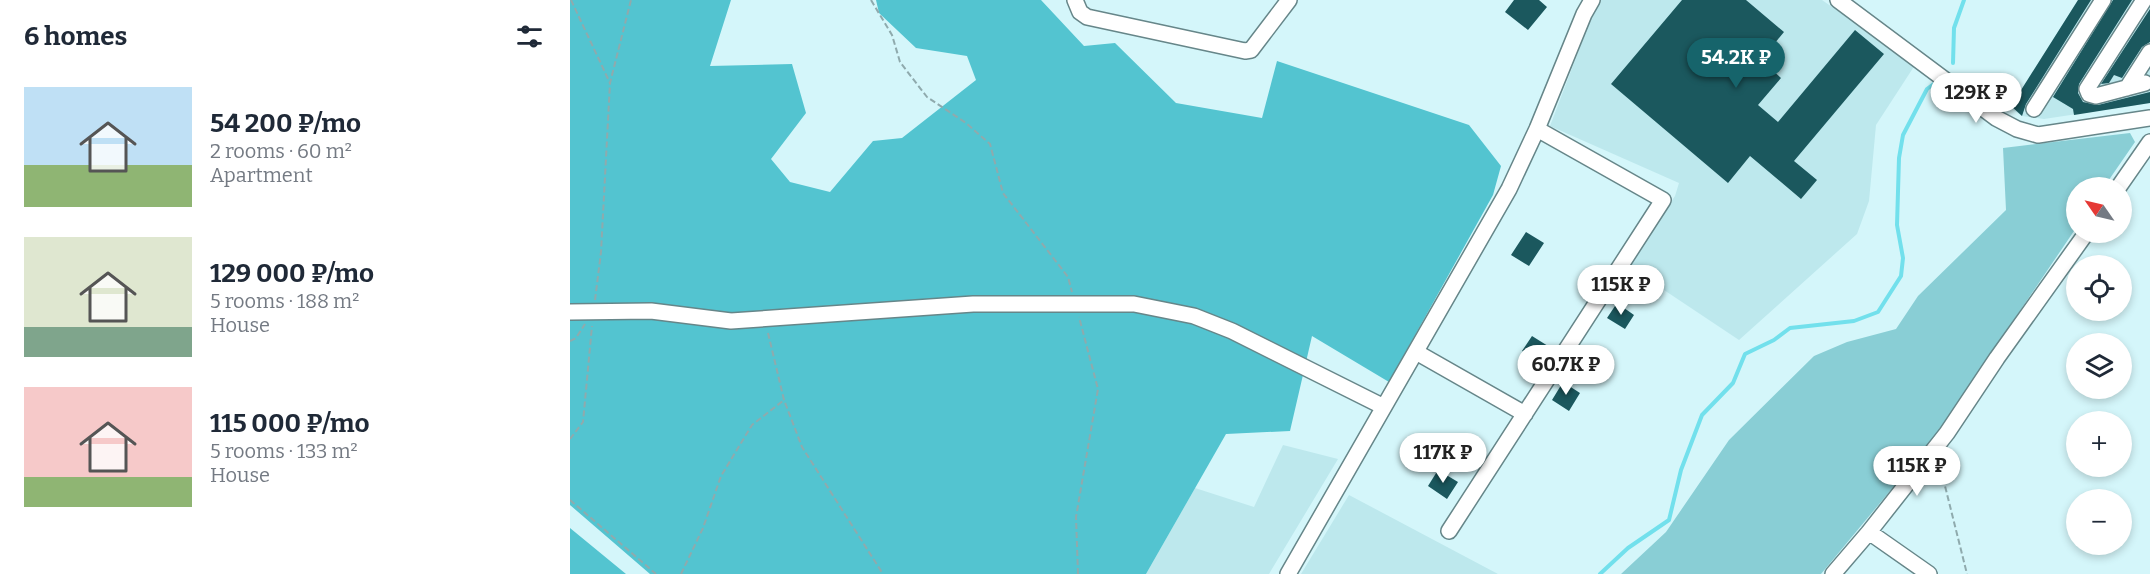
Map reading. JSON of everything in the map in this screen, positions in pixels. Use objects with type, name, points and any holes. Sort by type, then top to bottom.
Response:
[{"type":"street","points":[[1288,574],[1509,189],[1538,129],[1584,14],[1592,0]]},
{"type":"street","points":[[1839,0],[1996,118],[2017,129],[2038,135],[2150,118]]},
{"type":"street","points":[[2034,110],[2103,0]]},
{"type":"street","points":[[2144,0],[2087,89],[2090,94],[2096,96],[2145,83]]},
{"type":"street","points":[[1077,6],[1087,17],[1245,51],[1251,50],[1284,3]]},
{"type":"street","points":[[2127,88],[2150,52]]},
{"type":"street","points":[[1449,531],[1663,200],[1538,129]]},
{"type":"street","points":[[2126,177],[2150,142]]},
{"type":"street","points":[[1833,574],[1947,434],[1996,358],[2079,243]]},
{"type":"street","points":[[570,312],[651,311],[731,321],[973,304],[1134,304],[1194,316],[1232,331],[1384,407]]},
{"type":"street","points":[[1416,352],[1525,414]]},
{"type":"street","points":[[1869,532],[1929,574]]},
{"type":"path","points":[[571,0],[609,83]]},
{"type":"path","points":[[570,439],[583,422],[601,252],[609,83],[631,0]]},
{"type":"path","points":[[871,0],[892,35],[900,62],[927,97],[966,123],[990,144],[1003,193],[1068,277],[1098,389],[1076,517],[1078,574]]},
{"type":"path","points":[[570,341],[576,338],[593,312]]},
{"type":"path","points":[[765,318],[784,400],[802,447],[883,574]]},
{"type":"path","points":[[681,574],[703,528],[721,476],[752,425],[784,400]]},
{"type":"path","points":[[1947,434],[1942,474],[1967,574]]},
{"type":"path","points":[[570,500],[656,574]]},
{"type":"shaded area","points":[[570,0],[731,0],[710,66],[792,64],[806,113],[771,159],[790,182],[830,192],[873,141],[902,138],[976,80],[967,56],[916,48],[879,13],[876,0],[1041,0],[1084,46],[1115,43],[1176,103],[1262,118],[1277,61],[1469,125],[1501,166],[1493,195],[1389,382],[1312,336],[1290,431],[1226,434],[1146,574],[650,574],[570,505]]},
{"type":"shaded area","points":[[1601,0],[1822,0],[1915,65],[1876,125],[1869,201],[1857,234],[1739,340],[1628,266],[1675,196],[1679,183],[1550,126],[1593,13]]},
{"type":"shaded area","points":[[2078,0],[2150,0],[2150,103],[2044,119],[2022,116],[2010,108]]},
{"type":"shaded area","points":[[2130,133],[2135,142],[2111,177],[2066,177],[2066,243],[1934,438],[1821,574],[1621,574],[1666,532],[1729,440],[1814,356],[1847,342],[1896,329],[1918,296],[2006,210],[2003,148]]},
{"type":"shaded area","points":[[1283,445],[1338,459],[1269,574],[1146,574],[1195,488],[1254,507]]},
{"type":"shaded area","points":[[1349,495],[1498,574],[1301,574]]},
{"type":"shaded area","points":[[570,528],[626,574],[570,574]]},
{"type":"building","points":[[1514,0],[1539,0],[1547,7],[1528,30],[1505,12]]},
{"type":"building","points":[[1682,0],[1746,0],[1784,32],[1761,60],[1781,78],[1758,105],[1778,122],[1855,30],[1884,54],[1794,161],[1817,180],[1801,199],[1750,156],[1728,183],[1611,84]]},
{"type":"building","points":[[2078,0],[2091,0],[2026,104],[2022,116],[2011,106]]},
{"type":"building","points":[[2113,0],[2132,0],[2079,84],[2078,93],[2083,102],[2098,105],[2150,92],[2150,103],[2074,115],[2073,109],[2053,97]]},
{"type":"building","points":[[2150,9],[2150,42],[2142,47],[2122,78],[2114,75],[2109,83],[2101,84]]},
{"type":"building","points":[[1526,232],[1544,243],[1529,266],[1511,255]]},
{"type":"building","points":[[1617,303],[1634,315],[1625,329],[1607,318]]},
{"type":"building","points":[[1532,336],[1548,346],[1539,362],[1522,351]]},
{"type":"building","points":[[1563,382],[1580,393],[1569,411],[1552,400]]},
{"type":"building","points":[[1457,437],[1479,448],[1469,467],[1448,456]]},
{"type":"building","points":[[1438,470],[1458,482],[1447,499],[1428,486]]},
{"type":"waterway","points":[[1953,63],[1954,28],[1964,0]]},
{"type":"waterway","points":[[1600,574],[1628,548],[1669,520],[1681,470],[1702,415],[1733,383],[1745,354],[1774,340],[1790,328],[1854,321],[1878,312],[1901,276],[1903,258],[1897,225],[1899,158],[1903,135],[1927,89],[1939,80]]}]
